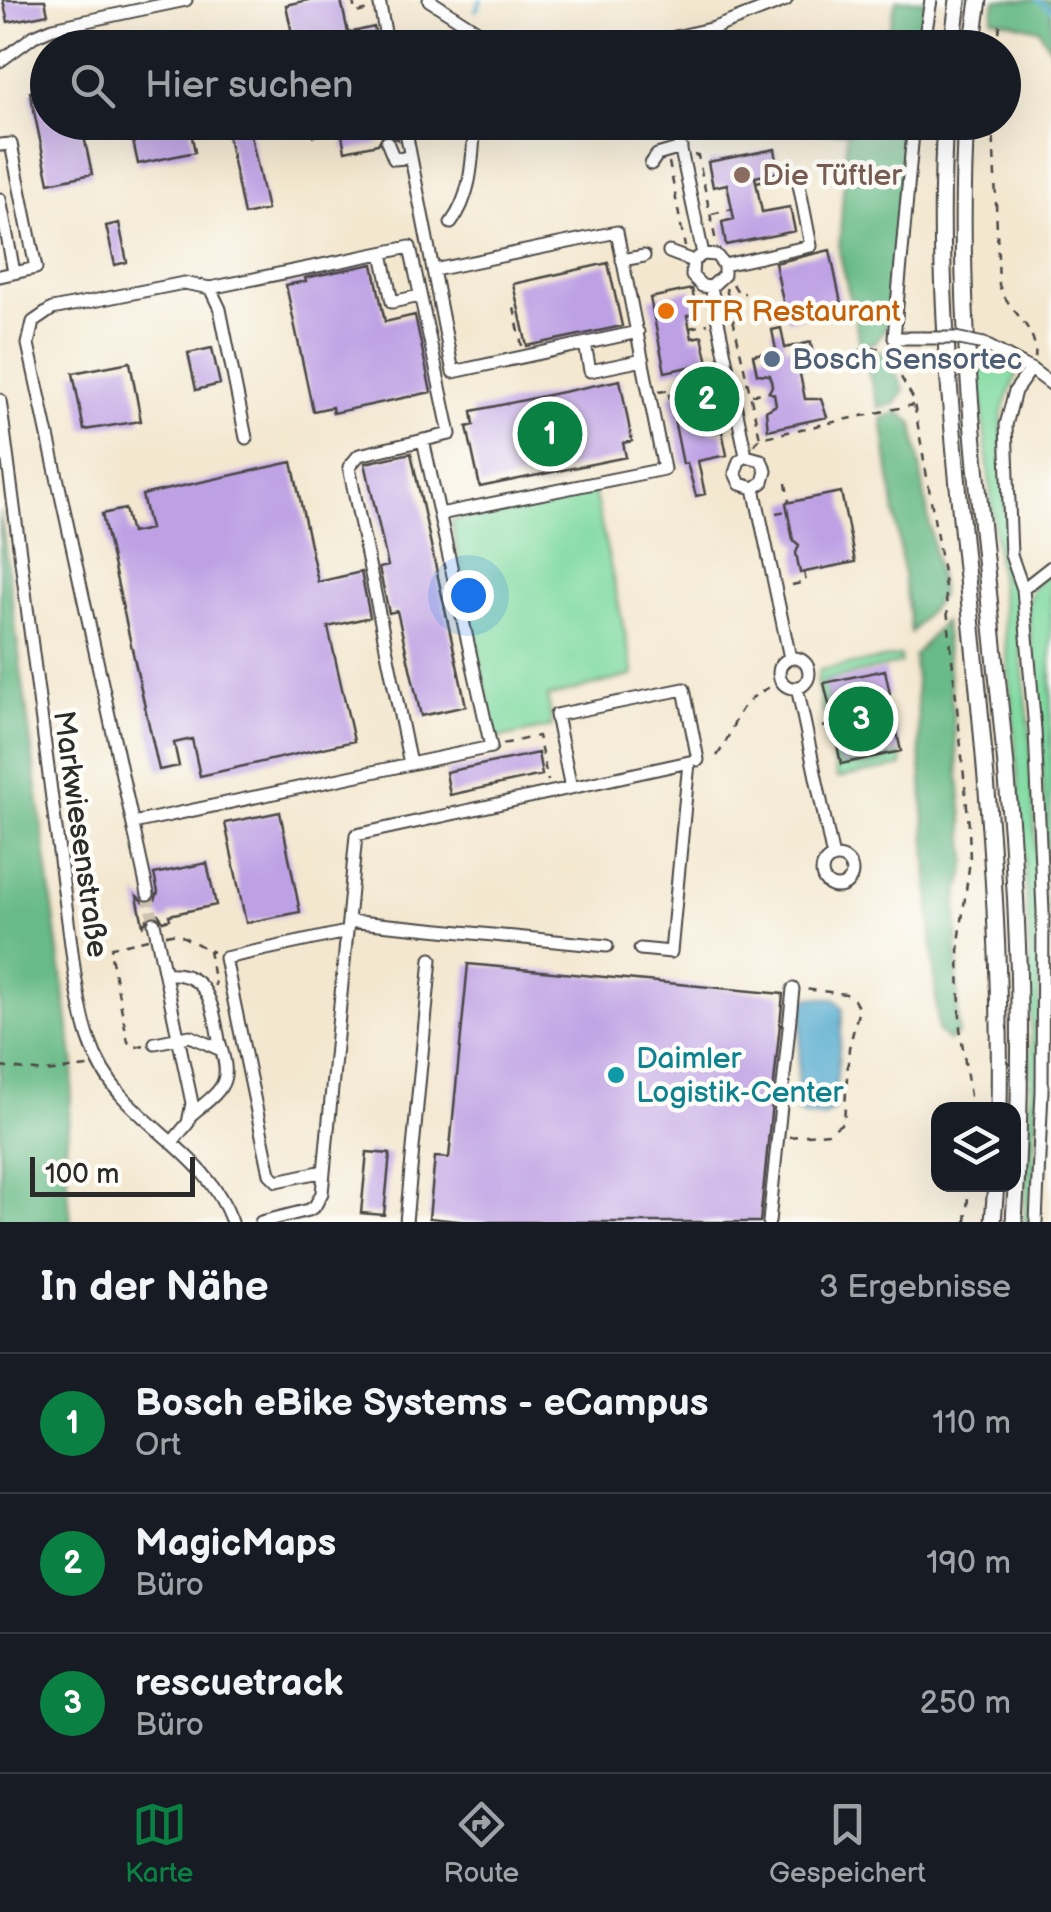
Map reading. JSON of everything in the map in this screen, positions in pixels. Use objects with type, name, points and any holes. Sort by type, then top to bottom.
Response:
[{"type":"highway","points":[[954,30],[958,0]]},
{"type":"highway","points":[[974,30],[978,0]]},
{"type":"highway","points":[[944,140],[941,242],[948,375],[992,854],[1000,1008],[999,1102]]},
{"type":"highway","points":[[965,140],[962,223],[968,370],[1006,768],[1018,942],[1019,1095],[1014,1222]]},
{"type":"highway","points":[[993,1222],[995,1192]]},
{"type":"street","points":[[48,30],[186,0]]},
{"type":"street","points":[[429,0],[468,30]]},
{"type":"street","points":[[705,30],[786,0]]},
{"type":"street","points":[[927,30],[931,0]]},
{"type":"street","points":[[380,3],[385,30]]},
{"type":"street","points":[[0,61],[30,39]]},
{"type":"street","points":[[407,140],[453,372],[638,332]]},
{"type":"street","points":[[451,223],[464,202],[474,140]]},
{"type":"street","points":[[681,140],[695,258],[691,268],[696,282],[711,287]]},
{"type":"street","points":[[912,140],[894,342],[956,338],[984,344],[1031,368],[1051,384]]},
{"type":"street","points":[[387,142],[394,159],[406,158],[410,153]]},
{"type":"street","points":[[0,146],[11,144],[36,268],[0,276]]},
{"type":"street","points":[[651,164],[656,155],[685,152]]},
{"type":"street","points":[[727,265],[811,246],[797,174]]},
{"type":"street","points":[[0,200],[14,272]]},
{"type":"street","points":[[434,270],[616,232],[664,468],[440,514]]},
{"type":"street","points":[[148,894],[32,363],[29,332],[34,322],[52,309],[184,282],[210,288],[428,244]]},
{"type":"street","points":[[410,247],[450,434],[359,455],[349,466],[410,764]]},
{"type":"street","points":[[668,252],[695,258],[716,255],[727,265]]},
{"type":"street","points":[[382,253],[392,302],[420,296]]},
{"type":"street","points":[[622,260],[644,256]]},
{"type":"street","points":[[711,287],[724,275],[727,265]]},
{"type":"street","points":[[711,287],[746,452],[735,473],[740,484],[754,488],[763,482],[766,470],[761,460],[746,452]]},
{"type":"street","points":[[210,288],[220,309],[246,438]]},
{"type":"street","points":[[585,344],[590,371],[643,360]]},
{"type":"street","points":[[1031,368],[1015,391],[1006,425],[1012,555],[1023,589],[1035,730],[1043,912],[1038,1221]]},
{"type":"street","name":"Markwiesenstraße","points":[[0,400],[84,1024],[100,1066],[122,1097],[204,1172],[222,1198],[232,1222]]},
{"type":"street","points":[[133,823],[491,747],[424,440]]},
{"type":"street","points":[[754,488],[790,658]]},
{"type":"street","points":[[1023,589],[1051,566]]},
{"type":"street","points":[[790,658],[801,659],[808,670],[806,682],[797,688],[784,684],[779,676],[780,666],[790,658]]},
{"type":"street","points":[[797,688],[833,858]]},
{"type":"street","points":[[571,788],[556,715],[684,689],[698,760]]},
{"type":"street","points":[[261,1222],[315,1206],[322,1192],[356,835],[689,762],[671,952],[640,949]]},
{"type":"street","points":[[154,923],[192,1104],[191,1115]]},
{"type":"street","points":[[324,1171],[277,1181],[270,1174],[224,958],[347,927],[608,946]]},
{"type":"street","points":[[406,1222],[431,959]]},
{"type":"street","points":[[165,974],[178,974],[198,983],[211,997],[226,1070],[222,1084],[191,1115],[173,1142]]},
{"type":"street","points":[[770,1222],[793,989]]},
{"type":"street","points":[[155,1043],[190,1036],[222,1050]]},
{"type":"path","points":[[353,0],[355,13],[380,3]]},
{"type":"path","points":[[999,30],[1000,25]]},
{"type":"path","points":[[994,140],[998,277],[1005,300],[1034,337],[1036,356],[1031,368]]},
{"type":"path","points":[[695,258],[668,163],[685,152],[698,156],[718,250],[727,265]]},
{"type":"path","points":[[756,182],[797,174]]},
{"type":"path","points":[[770,179],[772,187]]},
{"type":"path","points":[[711,215],[732,210]]},
{"type":"path","points":[[745,292],[739,294],[728,280],[725,285],[760,438]]},
{"type":"path","points":[[514,308],[524,357]]},
{"type":"path","points":[[690,328],[718,321]]},
{"type":"path","points":[[855,351],[894,342],[894,364],[915,405],[944,579],[969,826],[970,860],[958,944],[960,1028],[971,1102]]},
{"type":"path","points":[[662,393],[730,378]]},
{"type":"path","points":[[750,396],[770,391]]},
{"type":"path","points":[[746,452],[760,438],[915,405]]},
{"type":"path","points":[[710,424],[740,418]]},
{"type":"path","points":[[786,484],[790,502]]},
{"type":"path","points":[[776,513],[787,511]]},
{"type":"path","points":[[792,585],[806,582],[804,572]]},
{"type":"path","points":[[717,756],[727,744],[740,708],[758,692],[777,684]]},
{"type":"path","points":[[822,727],[844,722]]},
{"type":"path","points":[[491,747],[538,736],[550,792]]},
{"type":"path","points":[[155,1043],[136,1047],[128,1042],[112,946],[176,933],[224,958]]},
{"type":"path","points":[[134,942],[135,948]]},
{"type":"path","points":[[208,949],[215,987],[211,997]]},
{"type":"path","points":[[778,1138],[828,1133],[844,1122],[849,1048],[858,1022],[858,1009],[846,994],[793,989]]},
{"type":"path","points":[[0,1067],[44,1072],[100,1066]]},
{"type":"path","points":[[966,1222],[968,1192]]},
{"type":"green space","points":[[896,0],[925,0],[920,30],[889,30]]},
{"type":"green space","points":[[995,0],[1051,0],[1051,51],[1039,29],[992,18]]},
{"type":"green space","points":[[846,140],[905,140],[888,324],[876,342],[861,347],[839,251]]},
{"type":"green space","points":[[871,352],[886,352],[904,391],[895,404],[879,408],[865,361]]},
{"type":"green space","points":[[977,354],[1000,358],[1017,373],[1002,413],[1002,425],[1008,556],[1018,592],[1017,616],[1030,731],[1039,912],[1039,1065],[1032,1222],[1024,1222],[1031,1034],[1026,895],[1015,740]]},
{"type":"green space","points":[[899,412],[913,423],[941,595],[911,633],[882,418]]},
{"type":"green space","points":[[594,491],[634,675],[548,697],[552,727],[495,739],[451,521]]},
{"type":"green space","points":[[0,512],[74,1065],[65,1157],[71,1222],[0,1222]]},
{"type":"green space","points":[[1051,572],[1048,911],[1041,730],[1027,607],[1032,589]]},
{"type":"green space","points":[[944,621],[967,861],[957,902],[958,1034],[948,1041],[938,1031],[914,656]]},
{"type":"green space","points":[[900,656],[901,663],[824,681],[830,712],[823,714],[817,682],[820,670]]},
{"type":"green space","points":[[835,736],[841,766],[901,754],[902,766],[837,778],[828,738]]},
{"type":"water","points":[[810,997],[835,999],[843,1008],[834,1109],[824,1117],[804,1116],[795,1110],[803,1006]]},
{"type":"building","points":[[3,0],[45,0],[48,14],[8,22]]},
{"type":"building","points":[[341,0],[347,30],[291,30],[286,5]]},
{"type":"building","points":[[40,140],[85,140],[92,174],[49,183]]},
{"type":"building","points":[[133,140],[193,140],[195,152],[138,164]]},
{"type":"building","points":[[229,140],[252,140],[267,210],[244,215]]},
{"type":"building","points":[[343,140],[380,140],[378,144],[345,151]]},
{"type":"building","points":[[775,149],[779,172],[755,177],[762,212],[790,207],[795,231],[726,245],[722,222],[734,219],[727,184],[713,187],[708,162]]},
{"type":"building","points":[[119,223],[127,262],[115,265],[106,226]]},
{"type":"building","points":[[830,250],[842,308],[787,320],[775,263]]},
{"type":"building","points":[[608,263],[622,326],[527,346],[513,284]]},
{"type":"building","points":[[373,264],[385,322],[415,315],[431,392],[333,413],[332,407],[313,411],[286,285]]},
{"type":"building","points":[[692,289],[697,313],[687,316],[692,338],[702,336],[708,363],[665,372],[650,298]]},
{"type":"building","points":[[781,328],[785,348],[811,342],[813,363],[799,369],[805,399],[821,399],[827,417],[768,430],[766,411],[776,405],[774,394],[769,392],[770,375],[757,374],[753,355],[776,350],[772,330]]},
{"type":"building","points":[[212,348],[220,384],[196,390],[188,353]]},
{"type":"building","points":[[130,362],[141,421],[84,430],[73,373]]},
{"type":"building","points":[[620,380],[632,441],[623,443],[626,457],[480,487],[467,427],[474,425],[472,411]]},
{"type":"building","points":[[712,385],[717,408],[707,410],[712,433],[722,431],[727,455],[698,461],[705,494],[696,496],[687,463],[683,464],[669,395]]},
{"type":"building","points":[[411,453],[466,706],[421,716],[397,611],[389,613],[379,568],[388,566],[365,463]]},
{"type":"building","points":[[292,462],[318,582],[361,572],[370,617],[328,627],[354,741],[200,776],[192,739],[174,743],[179,766],[159,770],[102,514],[125,509],[131,533],[150,529],[142,495]]},
{"type":"building","points":[[841,492],[855,562],[800,573],[796,553],[799,545],[793,540],[786,503]]},
{"type":"building","points":[[885,670],[890,694],[870,699],[878,733],[896,729],[901,751],[841,764],[836,740],[847,738],[840,705],[830,708],[824,683]]},
{"type":"building","points":[[538,753],[542,775],[450,795],[446,772]]},
{"type":"building","points":[[280,812],[300,912],[246,923],[225,823]]},
{"type":"building","points":[[207,863],[216,905],[169,915],[170,919],[163,921],[158,914],[151,914],[143,925],[137,896],[146,903],[155,900],[158,892],[154,874]]},
{"type":"building","name":"Daimler Logistik-Center","points":[[468,964],[783,994],[760,1222],[468,1222],[429,1218],[435,1157],[449,1158]]},
{"type":"building","points":[[367,1152],[390,1154],[384,1215],[361,1213]]},
{"type":"waterway","points":[[476,10],[481,0]]},
{"type":"waterway","points":[[1037,0],[1051,9]]},
{"type":"tunnel","points":[[148,894],[154,923]]},
{"type":"place","name":"Die Tüftler","points":[[742,175]]},
{"type":"place","name":"TTR Restaurant","points":[[666,311]]},
{"type":"place","name":"Bosch Sensortec","points":[[772,359]]},
{"type":"place","name":"MagicMaps","points":[[707,399]]},
{"type":"place","name":"Bosch eBike Systems - eCampus","points":[[550,434]]},
{"type":"place","name":"rescuetrack","points":[[861,719]]},
{"type":"place","name":"Daimler Logistik-Center","points":[[616,1075]]}]
